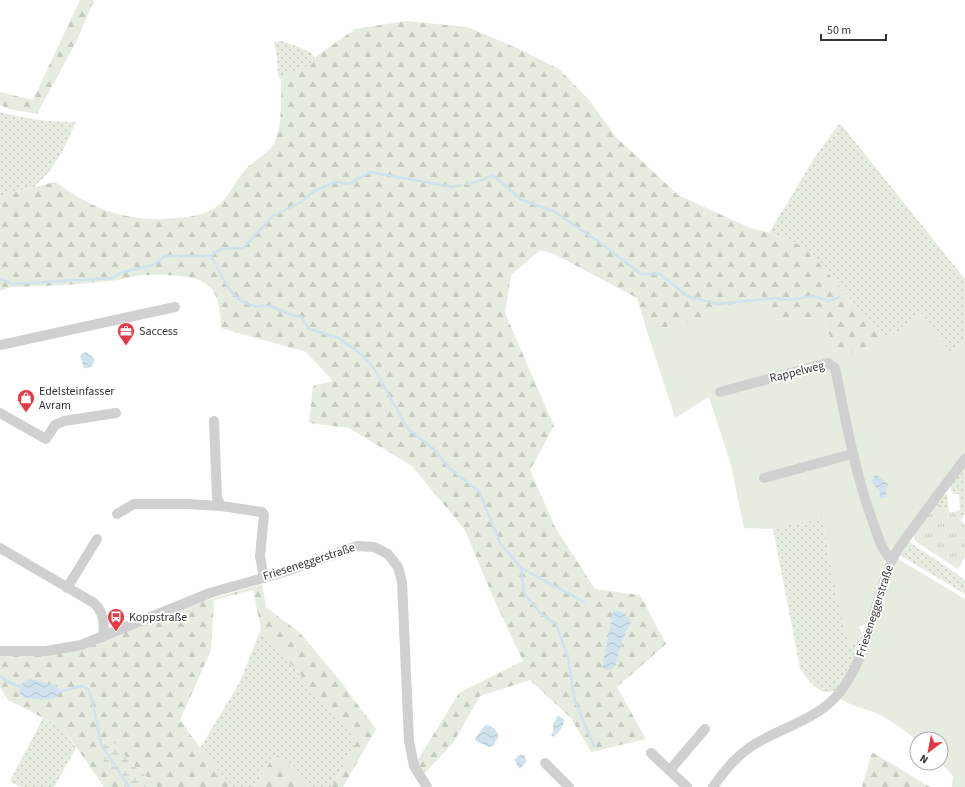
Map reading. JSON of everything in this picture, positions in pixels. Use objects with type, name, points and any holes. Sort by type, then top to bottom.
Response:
[{"type":"street","points":[[0,345],[175,307]]},
{"type":"street","name":"Rappelweg","points":[[720,392],[828,363],[835,368],[852,454],[878,535],[887,555],[892,560]]},
{"type":"street","points":[[0,413],[46,439],[55,425],[64,421],[116,413]]},
{"type":"street","points":[[214,421],[217,498],[222,506]]},
{"type":"street","points":[[764,478],[852,454]]},
{"type":"street","name":"Frieseneggerstraße","points":[[713,787],[735,759],[754,744],[814,714],[833,700],[840,691],[860,658],[892,560],[905,539],[965,459]]},
{"type":"street","points":[[117,514],[134,504],[188,504],[222,506],[260,511],[263,513],[260,556],[264,578]]},
{"type":"street","points":[[67,588],[97,539]]},
{"type":"street","name":"Frieseneggerstraße","points":[[0,651],[53,651],[81,645],[205,595],[264,578],[357,546],[368,546],[378,549],[388,554],[395,562],[399,572],[402,587],[409,748],[414,766],[427,787]]},
{"type":"street","points":[[0,548],[98,607],[104,623],[103,637]]},
{"type":"street","points":[[670,770],[705,729]]},
{"type":"street","points":[[651,753],[687,787]]},
{"type":"street","points":[[545,763],[569,787]]},
{"type":"green space","points":[[80,0],[94,0],[77,40],[37,114],[9,109],[0,105],[0,92],[33,100]]},
{"type":"green space","points":[[406,21],[467,27],[517,48],[559,69],[590,101],[616,137],[678,195],[748,227],[769,233],[805,247],[886,340],[838,358],[823,318],[771,320],[760,292],[690,322],[647,331],[637,298],[554,254],[540,250],[511,275],[505,313],[554,426],[530,470],[555,527],[595,589],[640,595],[666,644],[617,687],[646,739],[591,752],[571,718],[530,680],[480,696],[453,743],[420,778],[414,766],[459,693],[523,661],[492,595],[465,530],[412,466],[349,428],[309,423],[313,386],[333,381],[306,352],[221,328],[218,303],[214,292],[200,280],[178,276],[143,275],[85,283],[11,287],[0,291],[0,196],[55,182],[80,198],[100,208],[132,217],[154,219],[183,218],[194,216],[210,210],[224,200],[245,170],[268,151],[275,141],[278,133],[281,106],[281,80],[294,71],[305,69],[314,62],[314,58],[355,29]],"holes":[[[631,622],[623,639],[616,664],[602,667],[608,637]]]},
{"type":"green space","points":[[282,41],[308,51],[313,55],[314,62],[305,69],[294,71],[281,80],[278,75],[277,56],[274,42]]},
{"type":"green space","points":[[0,112],[38,120],[76,122],[62,152],[49,172],[34,187],[0,196]]},
{"type":"green space","points":[[840,123],[965,279],[965,343],[950,353],[922,314],[886,340],[805,247],[769,233],[815,157]]},
{"type":"green space","points":[[760,292],[771,320],[823,318],[838,358],[886,340],[922,314],[950,353],[965,343],[965,454],[884,561],[868,623],[859,627],[863,635],[850,647],[837,597],[822,517],[773,529],[744,528],[731,465],[709,397],[675,418],[647,331],[690,322]]},
{"type":"green space","points":[[965,464],[965,514],[961,520],[954,512],[960,510],[959,494],[953,494],[951,491],[951,484]]},
{"type":"green space","points":[[947,494],[949,512],[937,502],[942,495]]},
{"type":"green space","points":[[937,502],[949,512],[954,512],[965,525],[965,557],[958,569],[918,543],[913,534]]},
{"type":"green space","points":[[822,517],[837,597],[850,646],[863,635],[855,662],[836,689],[831,692],[825,692],[815,687],[800,668],[773,529]]},
{"type":"green space","points":[[905,539],[956,573],[965,581],[965,594],[898,554]]},
{"type":"green space","points":[[898,559],[965,599],[965,787],[952,787],[953,776],[948,771],[949,731],[909,731],[909,734],[886,718],[852,705],[839,697],[894,561]]},
{"type":"green space","points":[[262,584],[266,607],[299,632],[338,678],[376,729],[343,787],[332,787],[357,741],[261,629],[253,590],[214,600],[211,650],[180,720],[231,787],[158,787],[129,761],[115,743],[124,787],[104,787],[63,728],[8,700],[0,687],[0,654],[55,654],[181,608]]},
{"type":"green space","points":[[261,629],[357,741],[332,787],[309,787],[276,753],[254,787],[231,787],[200,748],[240,682]]},
{"type":"green space","points":[[43,718],[63,728],[76,748],[54,787],[20,787],[10,781]]},
{"type":"green space","points":[[116,743],[129,761],[158,787],[124,787],[101,758],[96,746]]},
{"type":"green space","points":[[872,752],[930,787],[862,787]]},
{"type":"green space","points":[[276,753],[309,787],[254,787]]},
{"type":"water","points":[[86,352],[94,358],[94,363],[88,368],[84,368],[80,356]]},
{"type":"water","points":[[877,475],[888,484],[886,489],[887,497],[880,498],[879,490],[871,482],[874,476]]},
{"type":"water","points":[[613,611],[621,611],[631,622],[623,639],[616,664],[613,669],[607,670],[602,667]]},
{"type":"water","points":[[29,679],[57,685],[60,692],[55,698],[44,700],[23,697],[19,692],[22,683]]},
{"type":"water","points":[[558,716],[564,719],[564,722],[561,729],[554,737],[551,735],[553,731],[553,724]]},
{"type":"water","points":[[485,725],[494,728],[499,736],[493,746],[489,747],[476,741],[475,739]]},
{"type":"water","points":[[519,755],[524,755],[527,761],[520,769],[514,760]]},
{"type":"waterway","points":[[0,279],[12,284],[112,278],[123,272],[154,265],[165,256],[211,256],[221,249],[243,248],[273,216],[301,202],[314,191],[335,182],[349,184],[370,172],[452,187],[461,185]]},
{"type":"waterway","points":[[467,184],[480,181],[492,175],[520,199],[555,212],[599,242],[641,274],[660,274],[687,296],[718,304],[776,298],[790,300],[812,296],[829,301],[839,297]]},
{"type":"waterway","points":[[211,256],[215,263]]},
{"type":"waterway","points":[[217,267],[231,291],[247,304],[254,306],[271,306],[291,315],[302,317],[309,329],[339,338],[362,355],[375,370],[408,429],[435,450],[449,468],[479,491],[500,543],[521,568],[524,593],[541,614],[556,624],[568,658],[575,701],[594,746]]},
{"type":"waterway","points":[[521,568],[584,602]]},
{"type":"waterway","points":[[0,676],[8,682],[23,688]]},
{"type":"waterway","points":[[58,692],[82,686],[88,689],[92,700],[101,744],[129,787]]},
{"type":"place","name":"Saccess","points":[[126,346]]},
{"type":"place","name":"Edelsteinfasser Avram","points":[[26,413]]},
{"type":"place","name":"Koppstraße","points":[[116,632]]}]
